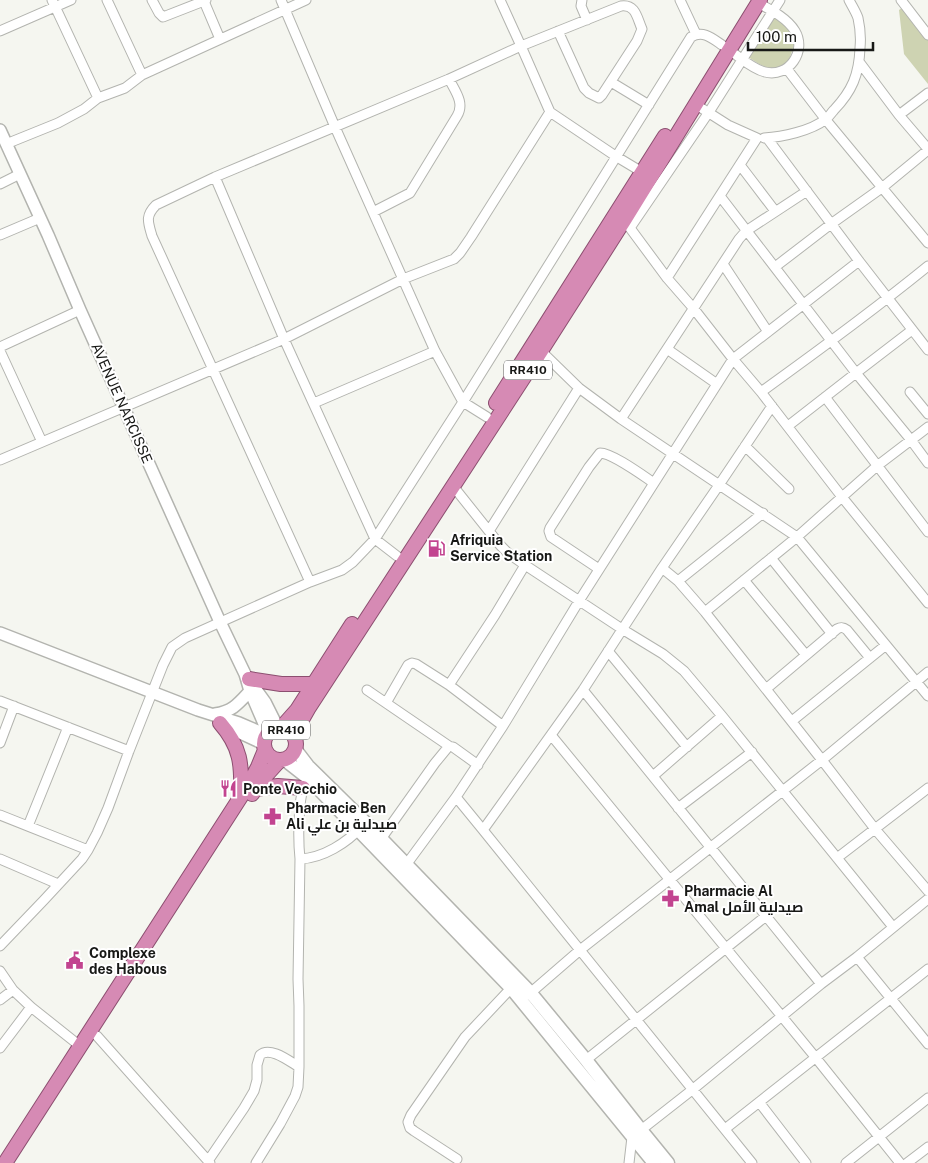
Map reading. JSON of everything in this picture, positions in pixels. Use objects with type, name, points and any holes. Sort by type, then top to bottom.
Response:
[{"type":"highway","name":"RR410","points":[[5,1163],[254,776],[270,737],[296,710],[487,417],[642,172],[756,1]]},
{"type":"highway","name":"RR410","points":[[16,1163],[255,789],[282,760],[291,756],[300,723],[308,709],[540,351],[627,223],[726,47]]},
{"type":"highway","points":[[248,681],[313,684]]},
{"type":"highway","points":[[216,719],[231,737],[238,752],[242,769],[241,796]]},
{"type":"highway","name":"RR410","points":[[270,737],[289,731],[295,744]]},
{"type":"highway","name":"RR410","points":[[270,737],[268,756],[282,760]]},
{"type":"highway","points":[[255,789],[305,783]]},
{"type":"main road","points":[[295,744],[304,761],[362,827],[515,984],[636,1134],[668,1163]]},
{"type":"main road","points":[[282,760],[305,783],[362,827],[381,839],[403,869]]},
{"type":"main road","points":[[526,997],[586,1060],[654,1163]]},
{"type":"street","points":[[0,30],[53,3],[71,0]]},
{"type":"street","points":[[107,0],[142,75]]},
{"type":"street","points":[[152,0],[163,17],[205,0],[220,39]]},
{"type":"street","points":[[281,0],[435,352],[463,402],[487,417]]},
{"type":"street","points":[[6,144],[58,123],[84,109],[98,98],[125,88],[142,75],[306,0]]},
{"type":"street","points":[[500,0],[550,112],[642,172]]},
{"type":"street","points":[[582,0],[581,6],[587,20]]},
{"type":"street","points":[[680,0],[696,34]]},
{"type":"street","points":[[780,0],[709,112],[627,223],[667,278],[761,392],[842,497],[928,603]]},
{"type":"street","points":[[695,104],[728,125],[742,132],[762,138],[800,131],[826,120],[854,82],[860,63],[858,17],[849,0]]},
{"type":"street","points":[[901,0],[928,35]]},
{"type":"street","points":[[0,946],[82,859],[88,850],[108,808],[152,692],[172,647],[185,638],[220,622],[310,582],[342,570],[353,562],[375,539],[691,37],[696,34],[707,35],[758,70],[768,73],[787,69],[793,63],[799,46],[798,36],[794,29],[756,1]]},
{"type":"street","points":[[53,3],[98,98]]},
{"type":"street","points":[[310,582],[152,236],[148,215],[156,205],[214,177],[449,79],[521,46],[558,31],[587,20],[621,6],[627,5],[631,7],[642,30],[638,42],[602,95],[598,98],[589,94],[584,88],[558,31]]},
{"type":"street","points":[[775,267],[883,187],[928,150],[860,63]]},
{"type":"street","points":[[787,69],[826,120],[928,242]]},
{"type":"street","points":[[373,212],[410,193],[461,109],[461,103],[449,79]]},
{"type":"street","points":[[611,82],[649,105]]},
{"type":"street","points":[[899,115],[928,93]]},
{"type":"street","points":[[0,460],[284,339],[403,279],[454,259],[460,253],[550,112]]},
{"type":"street","name":"AVENUE NARCISSE","points":[[0,130],[220,622],[248,681],[265,702],[270,737]]},
{"type":"street","points":[[667,278],[740,165],[762,138]]},
{"type":"street","points":[[762,138],[807,191],[928,350]]},
{"type":"street","points":[[740,165],[775,211]]},
{"type":"street","points":[[0,184],[20,174]]},
{"type":"street","points":[[214,177],[284,339],[375,539],[397,556]]},
{"type":"street","points":[[621,419],[746,231],[807,191]]},
{"type":"street","points":[[720,196],[928,463]]},
{"type":"street","points":[[0,235],[40,218]]},
{"type":"street","points":[[403,869],[456,798],[503,726],[599,569],[733,359],[859,261]]},
{"type":"street","points":[[723,264],[768,332]]},
{"type":"street","points":[[761,392],[832,341],[928,266]]},
{"type":"street","points":[[0,347],[80,310]]},
{"type":"street","points":[[788,426],[912,330]]},
{"type":"street","points":[[667,350],[717,384]]},
{"type":"street","points":[[0,351],[42,442]]},
{"type":"street","points":[[540,351],[579,388],[621,419],[797,537],[928,696]]},
{"type":"street","points":[[314,403],[435,352]]},
{"type":"street","points":[[489,531],[579,388]]},
{"type":"street","points":[[910,392],[928,414]]},
{"type":"street","points":[[824,397],[928,532]]},
{"type":"street","points":[[483,830],[583,690],[662,568],[772,406]]},
{"type":"street","points":[[704,612],[797,537],[877,466],[928,427]]},
{"type":"street","points":[[745,446],[789,489]]},
{"type":"street","points":[[599,569],[551,537],[549,531],[555,520],[600,453],[607,454],[654,483]]},
{"type":"street","points":[[453,486],[500,546],[508,553],[622,629],[652,646],[684,671],[893,927]]},
{"type":"street","points":[[678,581],[763,514]]},
{"type":"street","points":[[771,558],[832,634]]},
{"type":"street","points":[[449,685],[525,565]]},
{"type":"street","points":[[662,568],[678,581],[704,612],[875,829],[928,891]]},
{"type":"street","points":[[744,580],[806,655]]},
{"type":"street","points":[[766,689],[840,628],[847,630],[870,658]]},
{"type":"street","points":[[0,633],[198,710],[216,719],[239,722],[270,737]]},
{"type":"street","points":[[792,722],[886,645]]},
{"type":"street","points":[[608,651],[687,747]]},
{"type":"street","points":[[386,704],[408,665],[412,663],[449,685],[503,726]]},
{"type":"street","points":[[526,997],[580,950],[822,760],[928,672]]},
{"type":"street","points":[[216,719],[235,707],[248,681]]},
{"type":"street","points":[[367,690],[478,764]]},
{"type":"street","points":[[583,690],[821,984]]},
{"type":"street","points":[[0,701],[129,751]]},
{"type":"street","points":[[0,742],[14,706]]},
{"type":"street","points":[[653,776],[722,716]]},
{"type":"street","points":[[28,826],[68,727]]},
{"type":"street","points":[[551,735],[900,1163]]},
{"type":"street","points":[[381,839],[449,746]]},
{"type":"street","points":[[678,808],[752,752]]},
{"type":"street","points":[[256,1163],[280,1124],[295,1096],[298,1086],[300,859],[298,845],[300,804],[305,783]]},
{"type":"street","points":[[837,858],[928,788]]},
{"type":"street","points":[[456,798],[752,1163]]},
{"type":"street","points":[[0,815],[88,850]]},
{"type":"street","points":[[300,859],[316,856],[330,850],[343,843],[362,827]]},
{"type":"street","points":[[0,859],[58,884]]},
{"type":"street","points":[[630,1163],[636,1134],[928,899]]},
{"type":"street","points":[[586,1060],[766,916]]},
{"type":"street","points":[[857,957],[928,1044]]},
{"type":"street","points":[[725,1129],[928,969]]},
{"type":"street","points":[[0,972],[13,990],[31,1007],[80,1046]]},
{"type":"street","points":[[458,1162],[414,1131],[408,1122],[466,1037],[515,984]]},
{"type":"street","points":[[0,1000],[13,990]]},
{"type":"street","points":[[0,1048],[31,1007]]},
{"type":"street","points":[[97,1036],[209,1162],[254,1091],[260,1055],[265,1052],[271,1052],[299,1067]]},
{"type":"street","points":[[846,1163],[928,1098]]},
{"type":"street","points":[[759,1102],[806,1163]]},
{"type":"street","points":[[907,1163],[928,1146]]},
{"type":"green space","points":[[903,7],[928,39],[928,84],[904,54],[899,10]]},
{"type":"green space","points":[[774,17],[791,31],[794,45],[789,60],[785,65],[770,69],[748,57]]},
{"type":"place","name":"Afriquia Service Station","points":[[436,548]]},
{"type":"place","name":"Ponte Vecchio","points":[[229,789]]},
{"type":"place","name":"Pharmacie Ben Ali صيدلية بن علي","points":[[272,816]]},
{"type":"place","name":"Pharmacie Al Amal صيدلية الأمل","points":[[670,899]]},
{"type":"place","name":"Complexe des Habous","points":[[75,961]]}]
